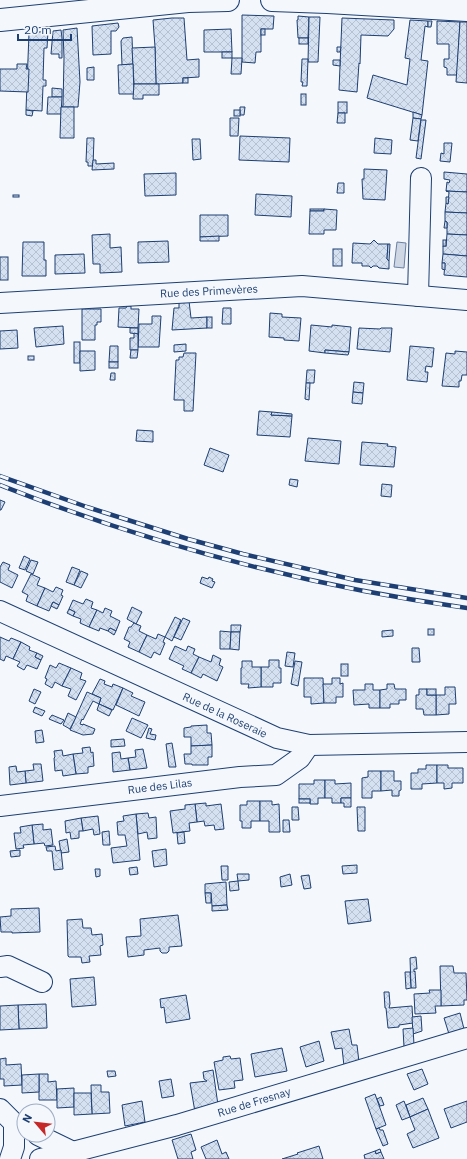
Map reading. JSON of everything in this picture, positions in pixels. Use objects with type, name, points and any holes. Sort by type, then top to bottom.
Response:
[{"type":"main road","points":[[0,20],[188,1],[228,0]]},
{"type":"main road","points":[[272,0],[467,10]]},
{"type":"street","points":[[418,296],[421,178]]},
{"type":"street","name":"Rue des Primevères","points":[[0,303],[302,286],[467,300]]},
{"type":"street","name":"Rue de la Roseraie","points":[[0,611],[277,738],[309,745],[467,742]]},
{"type":"street","name":"Rue des Lilas","points":[[0,806],[240,777],[276,775],[300,758],[309,745]]},
{"type":"street","points":[[0,967],[8,966],[42,982]]},
{"type":"street","name":"Rue de Fresnay","points":[[40,1159],[177,1125],[467,1038]]},
{"type":"street","points":[[10,1159],[14,1147],[13,1120]]},
{"type":"street","points":[[54,1143],[73,1152]]},
{"type":"shaded area","points":[[397,242],[406,243],[404,268],[394,267]]},
{"type":"building","points":[[242,15],[274,16],[273,29],[261,29],[261,52],[256,52],[255,63],[242,62]]},
{"type":"building","points":[[298,16],[309,17],[308,38],[298,38]]},
{"type":"building","points":[[309,17],[320,17],[318,62],[308,62]]},
{"type":"building","points":[[184,18],[187,60],[199,59],[199,77],[183,78],[183,83],[156,84],[153,20]]},
{"type":"building","points":[[342,18],[394,20],[394,29],[388,36],[361,35],[357,92],[339,90]]},
{"type":"building","points":[[410,20],[428,21],[428,27],[425,26],[421,60],[428,61],[422,115],[367,98],[373,75],[407,85],[410,59],[405,58]]},
{"type":"building","points":[[428,21],[432,21],[431,27],[428,27]]},
{"type":"building","points":[[437,21],[460,22],[457,75],[447,75],[447,68],[444,67],[444,59],[449,59],[449,44],[437,44]]},
{"type":"building","points":[[460,22],[467,22],[467,83],[456,82]]},
{"type":"building","points":[[118,23],[119,27],[116,31],[111,31],[111,54],[93,55],[92,26]]},
{"type":"building","points":[[77,28],[80,82],[78,107],[61,107],[63,106],[63,30]]},
{"type":"building","points":[[231,29],[232,52],[204,52],[204,30]]},
{"type":"building","points":[[261,29],[265,29],[265,35],[261,35]]},
{"type":"building","points":[[61,30],[62,58],[59,58],[59,54],[51,54],[53,31]]},
{"type":"building","points":[[48,31],[47,48],[44,48],[43,80],[46,80],[46,86],[43,86],[42,111],[26,110],[29,33]]},
{"type":"building","points":[[132,37],[133,64],[122,65],[121,41],[123,38]]},
{"type":"building","points":[[299,38],[308,38],[308,44],[299,44]]},
{"type":"building","points":[[155,47],[156,84],[134,84],[132,48]]},
{"type":"building","points":[[337,47],[341,47],[340,52],[337,52]]},
{"type":"building","points":[[222,52],[232,52],[232,58],[222,58]]},
{"type":"building","points":[[232,58],[242,58],[241,74],[231,74]]},
{"type":"building","points":[[302,59],[308,59],[307,86],[302,86],[303,82],[301,82]]},
{"type":"building","points":[[333,60],[340,60],[340,66],[333,65]]},
{"type":"building","points":[[17,64],[27,64],[26,69],[29,69],[28,92],[0,91],[0,69],[17,69]]},
{"type":"building","points":[[133,64],[134,94],[119,94],[118,65]]},
{"type":"building","points":[[94,67],[94,80],[87,80],[87,68]]},
{"type":"building","points":[[183,78],[188,78],[188,83],[183,83]]},
{"type":"building","points":[[134,84],[159,84],[159,95],[143,95],[143,99],[133,99]]},
{"type":"building","points":[[52,88],[62,89],[62,97],[52,97]]},
{"type":"building","points":[[301,94],[306,94],[306,105],[301,105]]},
{"type":"building","points":[[48,97],[62,97],[61,114],[47,114]]},
{"type":"building","points":[[338,102],[347,102],[347,113],[338,113]]},
{"type":"building","points":[[61,107],[74,107],[74,138],[60,138]]},
{"type":"building","points":[[240,107],[245,107],[244,115],[240,115]]},
{"type":"building","points":[[26,110],[33,111],[32,116],[26,115]]},
{"type":"building","points":[[234,110],[240,110],[240,116],[234,116]]},
{"type":"building","points":[[413,112],[422,115],[421,119],[413,118]]},
{"type":"building","points":[[338,113],[345,113],[345,123],[337,123]]},
{"type":"building","points":[[230,118],[239,118],[238,136],[230,136]]},
{"type":"building","points":[[413,118],[421,119],[418,141],[410,140]]},
{"type":"building","points":[[421,120],[426,120],[421,159],[416,158]]},
{"type":"building","points":[[240,136],[290,138],[289,162],[239,160]]},
{"type":"building","points":[[87,138],[94,138],[93,166],[88,166],[88,162],[86,162]]},
{"type":"building","points":[[375,138],[392,140],[391,154],[374,153]]},
{"type":"building","points":[[192,139],[200,139],[201,159],[193,160]]},
{"type":"building","points":[[444,143],[452,143],[450,162],[440,161],[441,153],[444,154]]},
{"type":"building","points":[[93,160],[96,160],[96,164],[114,163],[114,169],[92,170]]},
{"type":"building","points":[[364,169],[387,170],[385,200],[363,199],[362,179],[364,179]]},
{"type":"building","points":[[444,172],[467,174],[467,192],[446,191],[447,182],[449,183],[450,180],[444,179]]},
{"type":"building","points":[[176,173],[176,195],[145,196],[144,174]]},
{"type":"building","points":[[338,183],[344,183],[344,193],[337,193]]},
{"type":"building","points":[[446,191],[467,192],[467,213],[445,212],[446,203],[448,204],[449,192]]},
{"type":"building","points":[[256,194],[292,196],[291,217],[255,215]]},
{"type":"building","points":[[13,195],[19,195],[19,197],[13,197]]},
{"type":"building","points":[[446,197],[449,197],[448,204],[446,203]]},
{"type":"building","points":[[310,209],[324,209],[324,211],[310,211]]},
{"type":"building","points":[[324,209],[337,210],[336,230],[324,230],[324,234],[309,234],[310,211],[324,211]]},
{"type":"building","points":[[445,212],[467,213],[467,235],[447,234]]},
{"type":"building","points":[[200,215],[228,215],[228,236],[200,237]]},
{"type":"building","points":[[445,221],[447,222],[447,228],[444,228]]},
{"type":"building","points":[[110,234],[110,248],[121,247],[122,272],[100,273],[100,264],[93,264],[92,235]]},
{"type":"building","points":[[447,234],[467,235],[467,256],[443,254],[443,246],[446,246]]},
{"type":"building","points":[[219,236],[219,241],[200,241],[200,237]]},
{"type":"building","points":[[374,240],[378,244],[388,244],[387,259],[389,261],[389,269],[379,268],[377,266],[373,266],[371,268],[369,266],[362,266],[362,263],[352,263],[353,243],[370,244]]},
{"type":"building","points":[[443,240],[446,240],[446,246],[443,246]]},
{"type":"building","points":[[168,241],[169,262],[138,263],[138,242]]},
{"type":"building","points":[[23,242],[44,242],[46,276],[22,276]]},
{"type":"building","points":[[388,244],[390,244],[389,261],[387,259]]},
{"type":"building","points":[[333,249],[342,249],[342,266],[333,266]]},
{"type":"building","points":[[84,254],[85,273],[55,274],[55,255]]},
{"type":"building","points":[[443,254],[467,256],[467,277],[444,275],[445,263],[442,263]]},
{"type":"building","points":[[0,257],[8,257],[8,280],[0,280]]},
{"type":"building","points":[[442,263],[445,263],[445,270],[442,269]]},
{"type":"building","points":[[179,301],[189,301],[191,318],[207,317],[207,328],[172,330],[174,308],[179,308]]},
{"type":"building","points":[[127,306],[131,306],[131,309],[139,309],[138,328],[118,327],[119,308],[126,308]]},
{"type":"building","points":[[223,308],[231,308],[231,324],[222,324]]},
{"type":"building","points":[[82,309],[101,309],[101,322],[97,322],[97,325],[95,325],[95,340],[82,340]]},
{"type":"building","points":[[270,313],[282,314],[282,317],[301,318],[299,341],[269,337]]},
{"type":"building","points":[[152,316],[161,316],[159,347],[138,347],[139,324],[152,324]]},
{"type":"building","points":[[207,317],[212,317],[212,328],[207,328]]},
{"type":"building","points":[[311,325],[351,327],[349,352],[325,350],[325,353],[309,351]]},
{"type":"building","points":[[63,326],[64,344],[36,347],[34,328]]},
{"type":"building","points":[[130,328],[138,328],[138,334],[130,333]]},
{"type":"building","points":[[359,328],[392,328],[390,352],[357,349]]},
{"type":"building","points":[[17,330],[18,348],[0,349],[0,331]]},
{"type":"building","points":[[134,333],[138,334],[138,350],[130,350],[130,338],[134,338]]},
{"type":"building","points":[[74,342],[80,342],[80,363],[74,363]]},
{"type":"building","points":[[186,344],[186,351],[174,352],[174,345]]},
{"type":"building","points":[[110,346],[118,346],[118,362],[109,362]]},
{"type":"building","points":[[410,346],[434,348],[432,367],[426,366],[425,372],[428,372],[427,382],[407,380]]},
{"type":"building","points":[[131,350],[138,350],[137,358],[130,358]]},
{"type":"building","points":[[325,350],[349,352],[348,355],[325,353]]},
{"type":"building","points":[[80,351],[95,351],[95,370],[80,371]]},
{"type":"building","points":[[455,351],[467,352],[467,375],[462,375],[461,381],[459,381],[459,387],[442,386],[446,353],[455,354]]},
{"type":"building","points":[[184,353],[196,353],[193,411],[184,411],[184,400],[174,400],[176,360],[179,360],[179,357],[183,357]]},
{"type":"building","points":[[28,356],[34,356],[34,360],[28,360]]},
{"type":"building","points":[[109,362],[118,362],[118,368],[109,368]]},
{"type":"building","points":[[307,370],[315,370],[314,383],[306,383]]},
{"type":"building","points":[[111,373],[115,373],[115,380],[110,380]]},
{"type":"building","points":[[354,382],[364,383],[363,393],[353,392]]},
{"type":"building","points":[[306,383],[310,383],[309,400],[305,399]]},
{"type":"building","points":[[353,392],[363,393],[362,404],[352,403]]},
{"type":"building","points":[[259,411],[272,412],[271,415],[292,416],[290,437],[257,435]]},
{"type":"building","points":[[272,412],[292,414],[292,416],[271,415]]},
{"type":"building","points":[[137,430],[153,431],[153,442],[136,441]]},
{"type":"building","points":[[308,438],[341,441],[339,464],[305,461]]},
{"type":"building","points":[[362,442],[388,444],[387,446],[396,447],[394,467],[360,465]]},
{"type":"building","points":[[210,448],[229,455],[223,472],[204,465]]},
{"type":"building","points":[[290,479],[298,480],[297,487],[289,485]]},
{"type":"building","points":[[382,484],[392,485],[391,497],[381,496]]},
{"type":"building","points":[[0,500],[5,502],[1,510],[0,510]]},
{"type":"building","points":[[24,556],[30,559],[25,570],[19,568]]},
{"type":"building","points":[[31,560],[38,562],[33,574],[26,571]]},
{"type":"building","points":[[3,562],[10,565],[8,570],[18,575],[12,588],[0,582],[0,567]]},
{"type":"building","points":[[72,567],[80,570],[74,585],[66,582]]},
{"type":"building","points":[[81,571],[88,574],[81,588],[74,585]]},
{"type":"building","points":[[31,574],[40,578],[37,585],[45,588],[37,606],[26,601],[28,595],[22,592]]},
{"type":"building","points":[[202,577],[208,579],[209,577],[213,579],[212,581],[215,582],[212,588],[200,583]]},
{"type":"building","points":[[56,587],[63,590],[61,595],[63,596],[59,605],[53,602],[49,611],[37,606],[45,588],[53,592]]},
{"type":"building","points":[[86,599],[93,602],[91,608],[97,610],[89,627],[80,623],[81,619],[73,616],[75,612],[69,609],[73,600],[83,604]]},
{"type":"building","points":[[53,602],[59,605],[57,609],[51,606]]},
{"type":"building","points":[[132,607],[142,612],[136,624],[127,619]]},
{"type":"building","points":[[105,608],[112,611],[110,616],[120,621],[116,631],[110,628],[108,631],[100,628],[99,631],[89,627],[97,610],[103,613]]},
{"type":"building","points":[[69,609],[75,612],[73,616],[67,613]]},
{"type":"building","points":[[175,617],[181,620],[172,641],[165,637]]},
{"type":"building","points":[[183,618],[190,621],[181,640],[174,637]]},
{"type":"building","points":[[134,623],[141,626],[139,631],[147,635],[139,652],[128,647],[130,642],[124,639],[129,627],[131,627]]},
{"type":"building","points":[[231,625],[241,625],[240,632],[231,632]]},
{"type":"building","points":[[110,628],[116,631],[114,635],[108,631]]},
{"type":"building","points":[[428,629],[434,629],[434,635],[428,635]]},
{"type":"building","points":[[393,630],[393,636],[382,637],[382,631]]},
{"type":"building","points":[[220,631],[231,632],[230,649],[220,649]]},
{"type":"building","points":[[231,632],[240,632],[239,650],[230,649]]},
{"type":"building","points":[[158,634],[165,637],[163,642],[165,643],[160,655],[154,652],[151,658],[139,652],[147,635],[156,639]]},
{"type":"building","points":[[0,637],[9,641],[11,638],[21,642],[13,659],[6,656],[4,661],[0,659]]},
{"type":"building","points":[[21,642],[30,647],[29,650],[37,653],[35,657],[41,660],[37,669],[27,665],[24,670],[17,666],[20,662],[13,659]]},
{"type":"building","points":[[175,646],[186,651],[188,646],[195,649],[193,654],[199,657],[191,673],[182,669],[184,666],[169,659]]},
{"type":"building","points":[[412,648],[419,648],[420,662],[412,662]]},
{"type":"building","points":[[287,652],[295,653],[293,667],[285,666]]},
{"type":"building","points":[[37,653],[43,656],[41,660],[35,657]]},
{"type":"building","points":[[213,655],[221,659],[219,665],[223,667],[217,681],[203,674],[201,678],[191,673],[199,657],[211,662]]},
{"type":"building","points":[[269,660],[279,660],[279,668],[281,668],[281,683],[273,683],[273,687],[261,687],[261,667],[269,667]]},
{"type":"building","points":[[242,661],[252,661],[252,667],[261,667],[261,687],[248,688],[249,684],[241,684]]},
{"type":"building","points":[[295,661],[302,662],[298,686],[291,684]]},
{"type":"building","points":[[59,663],[71,668],[62,686],[55,682],[52,688],[45,684],[47,679],[45,678],[50,665],[56,668]]},
{"type":"building","points":[[341,664],[348,664],[348,676],[341,676]]},
{"type":"building","points":[[71,668],[82,673],[80,679],[86,681],[76,700],[68,696],[71,689],[62,686]]},
{"type":"building","points":[[304,678],[323,678],[324,703],[311,704],[311,697],[304,697]]},
{"type":"building","points":[[332,678],[340,678],[340,684],[343,683],[343,697],[336,697],[336,703],[324,703],[323,684],[332,684]]},
{"type":"building","points":[[100,679],[105,681],[104,684],[112,687],[113,684],[123,688],[113,710],[99,704],[101,698],[92,694]]},
{"type":"building","points":[[365,684],[373,684],[373,690],[380,690],[380,708],[369,708],[369,704],[354,705],[353,690],[365,690]]},
{"type":"building","points":[[387,684],[394,684],[395,689],[406,689],[406,700],[399,700],[399,704],[390,704],[390,708],[380,708],[380,690],[387,689]]},
{"type":"building","points":[[445,687],[455,687],[456,704],[449,704],[449,714],[436,715],[436,695],[445,695]]},
{"type":"building","points":[[123,688],[133,693],[131,696],[145,702],[139,716],[116,705]]},
{"type":"building","points":[[34,689],[41,692],[35,704],[29,701]]},
{"type":"building","points":[[419,689],[427,689],[427,695],[436,695],[436,715],[424,715],[423,709],[416,709],[416,695],[419,695]]},
{"type":"building","points":[[427,689],[436,689],[436,695],[427,695]]},
{"type":"building","points":[[87,692],[101,698],[99,704],[93,701],[80,724],[95,729],[93,734],[83,735],[70,730]]},
{"type":"building","points":[[99,704],[112,710],[109,716],[97,710]]},
{"type":"building","points":[[35,707],[45,711],[42,716],[33,712]]},
{"type":"building","points":[[68,713],[76,717],[70,729],[63,725]]},
{"type":"building","points":[[52,715],[64,720],[61,724],[49,719]]},
{"type":"building","points":[[132,718],[148,725],[141,738],[126,731]]},
{"type":"building","points":[[207,725],[207,733],[211,733],[212,745],[191,746],[191,737],[184,737],[184,728]]},
{"type":"building","points":[[149,728],[152,729],[150,734],[156,735],[155,740],[146,738]]},
{"type":"building","points":[[42,730],[44,742],[36,743],[35,731]]},
{"type":"building","points":[[124,739],[125,746],[111,747],[111,740]]},
{"type":"building","points":[[172,743],[176,767],[169,767],[166,744]]},
{"type":"building","points":[[212,745],[212,757],[208,757],[208,765],[185,764],[184,754],[191,754],[191,746]]},
{"type":"building","points":[[90,747],[91,753],[93,752],[94,766],[88,767],[88,773],[76,774],[73,754],[83,753],[82,748]]},
{"type":"building","points":[[143,749],[147,768],[130,770],[128,758],[136,757],[135,750]]},
{"type":"building","points":[[62,750],[63,756],[73,754],[76,774],[63,776],[62,770],[55,771],[54,751]]},
{"type":"building","points":[[120,752],[121,759],[128,758],[130,770],[113,772],[112,753]]},
{"type":"building","points":[[33,764],[41,764],[43,781],[26,783],[25,771],[34,770]]},
{"type":"building","points":[[426,765],[437,765],[437,783],[422,784],[422,789],[411,789],[411,773],[418,773],[418,769],[426,769]]},
{"type":"building","points":[[437,765],[448,765],[448,768],[463,768],[463,783],[452,783],[452,788],[444,789],[444,783],[437,783]]},
{"type":"building","points":[[16,766],[17,772],[25,771],[26,783],[10,785],[9,767]]},
{"type":"building","points":[[368,771],[381,771],[381,791],[372,791],[372,798],[362,798],[362,778],[368,777]]},
{"type":"building","points":[[381,771],[394,771],[394,781],[401,781],[399,796],[392,796],[392,790],[381,791]]},
{"type":"building","points":[[314,780],[325,780],[325,798],[318,798],[318,804],[310,804],[310,799],[299,799],[299,784],[314,784]]},
{"type":"building","points":[[325,780],[335,780],[335,784],[351,783],[351,798],[341,798],[341,803],[332,803],[332,798],[325,798]]},
{"type":"building","points":[[341,798],[351,798],[351,807],[344,807],[344,803],[341,803]]},
{"type":"building","points":[[299,799],[310,799],[310,803],[299,803]]},
{"type":"building","points":[[247,801],[260,801],[260,821],[251,821],[251,828],[242,828],[242,821],[240,821],[240,805],[247,805]]},
{"type":"building","points":[[260,801],[272,801],[272,805],[279,804],[280,832],[269,832],[269,821],[260,821]]},
{"type":"building","points":[[206,803],[206,806],[221,804],[224,829],[215,830],[214,825],[205,826],[204,821],[197,822],[195,804]]},
{"type":"building","points":[[195,804],[197,822],[189,823],[190,831],[173,833],[170,811],[185,809],[185,805]]},
{"type":"building","points":[[292,807],[298,807],[299,820],[292,820]]},
{"type":"building","points":[[357,807],[365,807],[365,831],[358,831]]},
{"type":"building","points":[[148,813],[149,818],[156,817],[157,838],[148,839],[147,832],[138,834],[136,814]]},
{"type":"building","points":[[136,814],[140,860],[113,863],[111,848],[127,846],[125,835],[118,835],[117,822],[124,821],[123,816]]},
{"type":"building","points":[[98,816],[100,834],[94,835],[93,829],[83,831],[81,818]]},
{"type":"building","points":[[81,818],[83,831],[79,831],[79,838],[71,839],[70,832],[66,833],[65,821]]},
{"type":"building","points":[[283,820],[289,820],[290,832],[283,832]]},
{"type":"building","points":[[43,824],[43,830],[51,829],[53,845],[45,846],[44,843],[34,844],[32,825]]},
{"type":"building","points":[[32,825],[34,844],[23,845],[24,848],[16,849],[14,833],[21,833],[20,827]]},
{"type":"building","points":[[109,831],[110,845],[103,845],[102,832]]},
{"type":"building","points":[[184,832],[185,843],[178,844],[177,833]]},
{"type":"building","points":[[67,839],[69,852],[61,853],[59,841]]},
{"type":"building","points":[[55,846],[56,851],[61,850],[63,869],[54,870],[52,851],[47,851],[46,847]]},
{"type":"building","points":[[166,849],[167,865],[154,867],[152,851]]},
{"type":"building","points":[[20,850],[20,856],[11,857],[10,851]]},
{"type":"building","points":[[357,865],[357,873],[343,874],[342,866]]},
{"type":"building","points":[[221,866],[228,866],[228,880],[222,880]]},
{"type":"building","points":[[137,867],[138,874],[130,875],[129,868]]},
{"type":"building","points":[[95,869],[100,869],[100,876],[96,877]]},
{"type":"building","points":[[237,874],[249,874],[249,880],[238,881]]},
{"type":"building","points":[[290,874],[292,885],[281,887],[280,877]]},
{"type":"building","points":[[309,875],[311,888],[304,889],[301,876]]},
{"type":"building","points":[[238,881],[239,890],[230,891],[229,882]]},
{"type":"building","points":[[226,882],[227,905],[212,906],[211,893],[205,893],[205,884]]},
{"type":"building","points":[[205,893],[211,893],[211,903],[206,903]]},
{"type":"building","points":[[368,899],[371,921],[348,924],[345,901]]},
{"type":"building","points":[[227,905],[228,910],[212,911],[212,906]]},
{"type":"building","points":[[39,908],[40,932],[1,932],[0,917],[11,916],[11,909]]},
{"type":"building","points":[[178,915],[182,946],[169,947],[169,951],[167,953],[162,953],[160,948],[144,950],[144,955],[128,957],[126,937],[141,936],[140,919]]},
{"type":"building","points":[[82,919],[83,928],[91,928],[92,935],[102,934],[103,945],[100,946],[101,955],[89,956],[90,962],[82,963],[81,957],[68,956],[67,920]]},
{"type":"building","points":[[416,957],[417,969],[414,969],[414,972],[415,971],[416,988],[411,988],[410,958]]},
{"type":"building","points":[[440,966],[453,966],[454,973],[466,973],[467,1000],[464,1000],[464,1005],[441,1006]]},
{"type":"building","points":[[405,972],[410,972],[411,988],[406,989]]},
{"type":"building","points":[[94,977],[96,1005],[72,1007],[70,979]]},
{"type":"building","points":[[429,990],[441,990],[441,1006],[435,1006],[436,1013],[415,1014],[414,994],[430,993]]},
{"type":"building","points":[[384,992],[389,992],[389,1008],[412,1006],[413,1023],[388,1028]]},
{"type":"building","points":[[186,995],[190,1019],[166,1023],[164,1007],[161,1008],[160,999]]},
{"type":"building","points":[[46,1004],[47,1028],[19,1029],[18,1005]]},
{"type":"building","points":[[18,1005],[19,1029],[0,1030],[0,1006]]},
{"type":"building","points":[[460,1013],[464,1029],[449,1034],[444,1018]]},
{"type":"building","points":[[421,1016],[422,1031],[413,1034],[412,1017]]},
{"type":"building","points":[[413,1028],[414,1045],[404,1047],[403,1029]]},
{"type":"building","points":[[349,1029],[352,1045],[357,1045],[359,1062],[344,1066],[342,1048],[335,1049],[331,1032]]},
{"type":"building","points":[[319,1041],[324,1061],[306,1067],[300,1047]]},
{"type":"building","points":[[282,1048],[287,1071],[255,1077],[251,1054]]},
{"type":"building","points":[[230,1056],[231,1059],[240,1058],[243,1080],[234,1081],[235,1088],[219,1090],[214,1062],[223,1060],[223,1057]]},
{"type":"building","points":[[6,1058],[6,1065],[21,1064],[22,1085],[4,1086],[4,1079],[0,1079],[0,1059]]},
{"type":"building","points":[[422,1069],[428,1084],[414,1090],[407,1074]]},
{"type":"building","points":[[213,1070],[218,1105],[195,1112],[190,1083],[207,1081],[204,1079],[203,1072]]},
{"type":"building","points":[[107,1071],[115,1071],[116,1076],[108,1077]]},
{"type":"building","points":[[39,1074],[48,1074],[48,1082],[56,1081],[57,1100],[39,1100]]},
{"type":"building","points":[[39,1074],[39,1092],[22,1093],[22,1075]]},
{"type":"building","points":[[171,1079],[174,1096],[162,1098],[159,1081]]},
{"type":"building","points":[[91,1085],[101,1085],[101,1092],[109,1092],[110,1113],[92,1114]]},
{"type":"building","points":[[74,1088],[74,1107],[57,1108],[57,1089]]},
{"type":"building","points":[[74,1093],[91,1093],[92,1114],[74,1115]]},
{"type":"building","points":[[375,1094],[386,1125],[376,1129],[365,1098]]},
{"type":"building","points":[[381,1097],[384,1105],[380,1106],[377,1099]]},
{"type":"building","points":[[423,1098],[428,1109],[410,1117],[406,1105]]},
{"type":"building","points":[[142,1101],[145,1122],[125,1126],[122,1105]]},
{"type":"building","points":[[404,1101],[410,1117],[402,1120],[396,1105]]},
{"type":"building","points":[[467,1101],[467,1122],[451,1128],[444,1109]]},
{"type":"building","points":[[428,1109],[439,1138],[413,1148],[407,1134],[415,1130],[410,1117]]},
{"type":"building","points":[[379,1128],[380,1130],[383,1130],[388,1144],[383,1146],[376,1129]]},
{"type":"building","points":[[191,1134],[196,1150],[191,1152],[193,1159],[178,1159],[172,1140]]},
{"type":"building","points":[[217,1140],[222,1154],[226,1152],[229,1159],[206,1159],[201,1147]]},
{"type":"building","points":[[319,1146],[323,1159],[282,1159],[298,1154],[297,1153]]},
{"type":"building","points":[[380,1149],[381,1152],[376,1154],[375,1151]]},
{"type":"building","points":[[375,1151],[376,1154],[381,1152],[384,1159],[365,1159],[364,1155]]},
{"type":"railway","points":[[0,476],[87,507],[188,539],[243,554],[355,580],[467,598]]},
{"type":"railway","points":[[0,485],[114,526],[171,544],[230,560],[288,575],[348,588],[467,608]]}]
